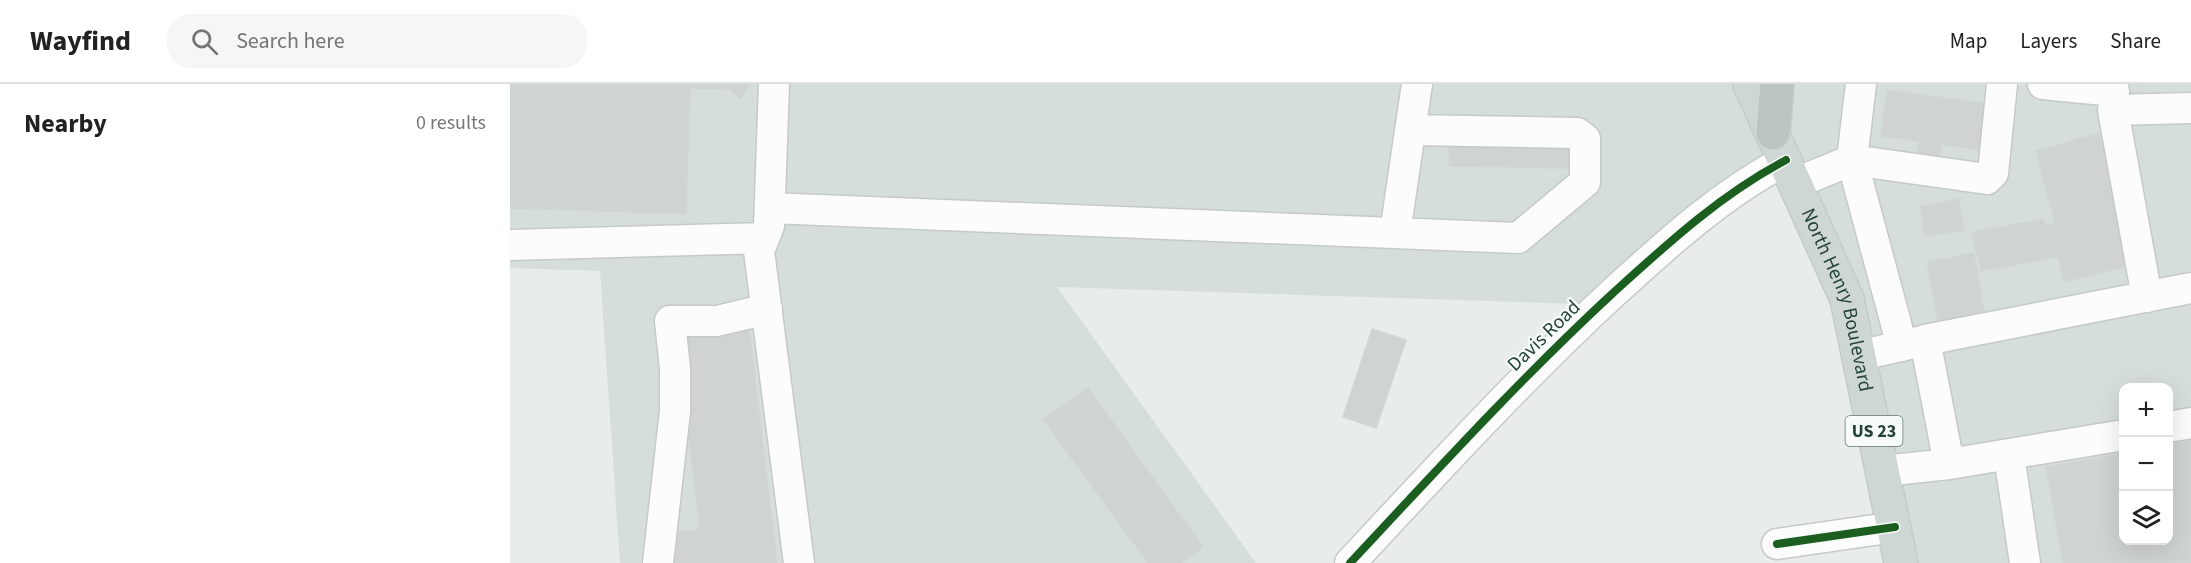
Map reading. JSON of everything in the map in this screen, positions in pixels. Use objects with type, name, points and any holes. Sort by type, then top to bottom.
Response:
[{"type":"highway","points":[[1754,86],[1785,159]]},
{"type":"main road","name":"North Henry Boulevard","points":[[1785,159],[1847,299],[1902,563]]},
{"type":"street","points":[[774,84],[769,226],[759,251],[800,563]]},
{"type":"street","points":[[1395,233],[1417,84]]},
{"type":"street","points":[[1861,84],[1852,160],[1913,343],[1949,464]]},
{"type":"street","points":[[1852,160],[1987,179],[1993,173],[2002,84]]},
{"type":"street","points":[[2043,84],[2191,108]]},
{"type":"street","points":[[2114,95],[2147,297]]},
{"type":"street","points":[[770,207],[1518,238],[1585,182],[1585,139],[1577,133],[1410,130]]},
{"type":"street","name":"Davis Road","points":[[1350,563],[1550,351],[1686,225],[1738,187],[1785,159],[1852,160]]},
{"type":"street","points":[[510,246],[764,238]]},
{"type":"street","points":[[1858,356],[2191,288]]},
{"type":"street","points":[[658,563],[675,411],[675,369],[670,321],[717,321],[766,309]]},
{"type":"street","points":[[2173,426],[2191,423]]},
{"type":"street","points":[[1883,471],[1949,464],[2119,436]]},
{"type":"street","points":[[2009,455],[2025,563]]},
{"type":"street","points":[[1777,544],[1895,527]]},
{"type":"shaded area","points":[[510,84],[2191,84],[2191,563],[1897,563],[1871,361],[1787,153],[1577,304],[1057,287],[1256,563],[620,563],[600,271],[510,268]]},
{"type":"building","points":[[510,84],[751,84],[740,99],[730,89],[690,88],[686,214],[510,208]]},
{"type":"building","points":[[1887,90],[1988,104],[1981,150],[1881,136]]},
{"type":"building","points":[[1925,97],[1949,100],[1940,156],[1917,153]]},
{"type":"building","points":[[2099,133],[2132,265],[2064,282],[2058,257],[1981,271],[1972,232],[2043,219],[2046,225],[2055,223],[2036,151]]},
{"type":"building","points":[[1449,136],[1572,138],[1572,168],[1449,166]]},
{"type":"building","points":[[1959,199],[1964,230],[1925,236],[1920,206]]},
{"type":"building","points":[[1974,253],[1985,319],[1939,328],[1927,262]]},
{"type":"building","points":[[749,328],[777,563],[664,563],[661,534],[700,529],[677,337]]},
{"type":"building","points":[[1372,329],[1406,340],[1376,428],[1343,417]]},
{"type":"building","points":[[1088,388],[1203,547],[1181,563],[1148,563],[1043,419]]},
{"type":"building","points":[[2191,441],[2191,563],[2063,563],[2046,467],[2119,454],[2119,545],[2173,545],[2173,444]]},
{"type":"cycle path","points":[[1350,563],[1512,392],[1613,293],[1717,204],[1786,160]]},
{"type":"cycle path","points":[[1777,544],[1895,527]]}]
